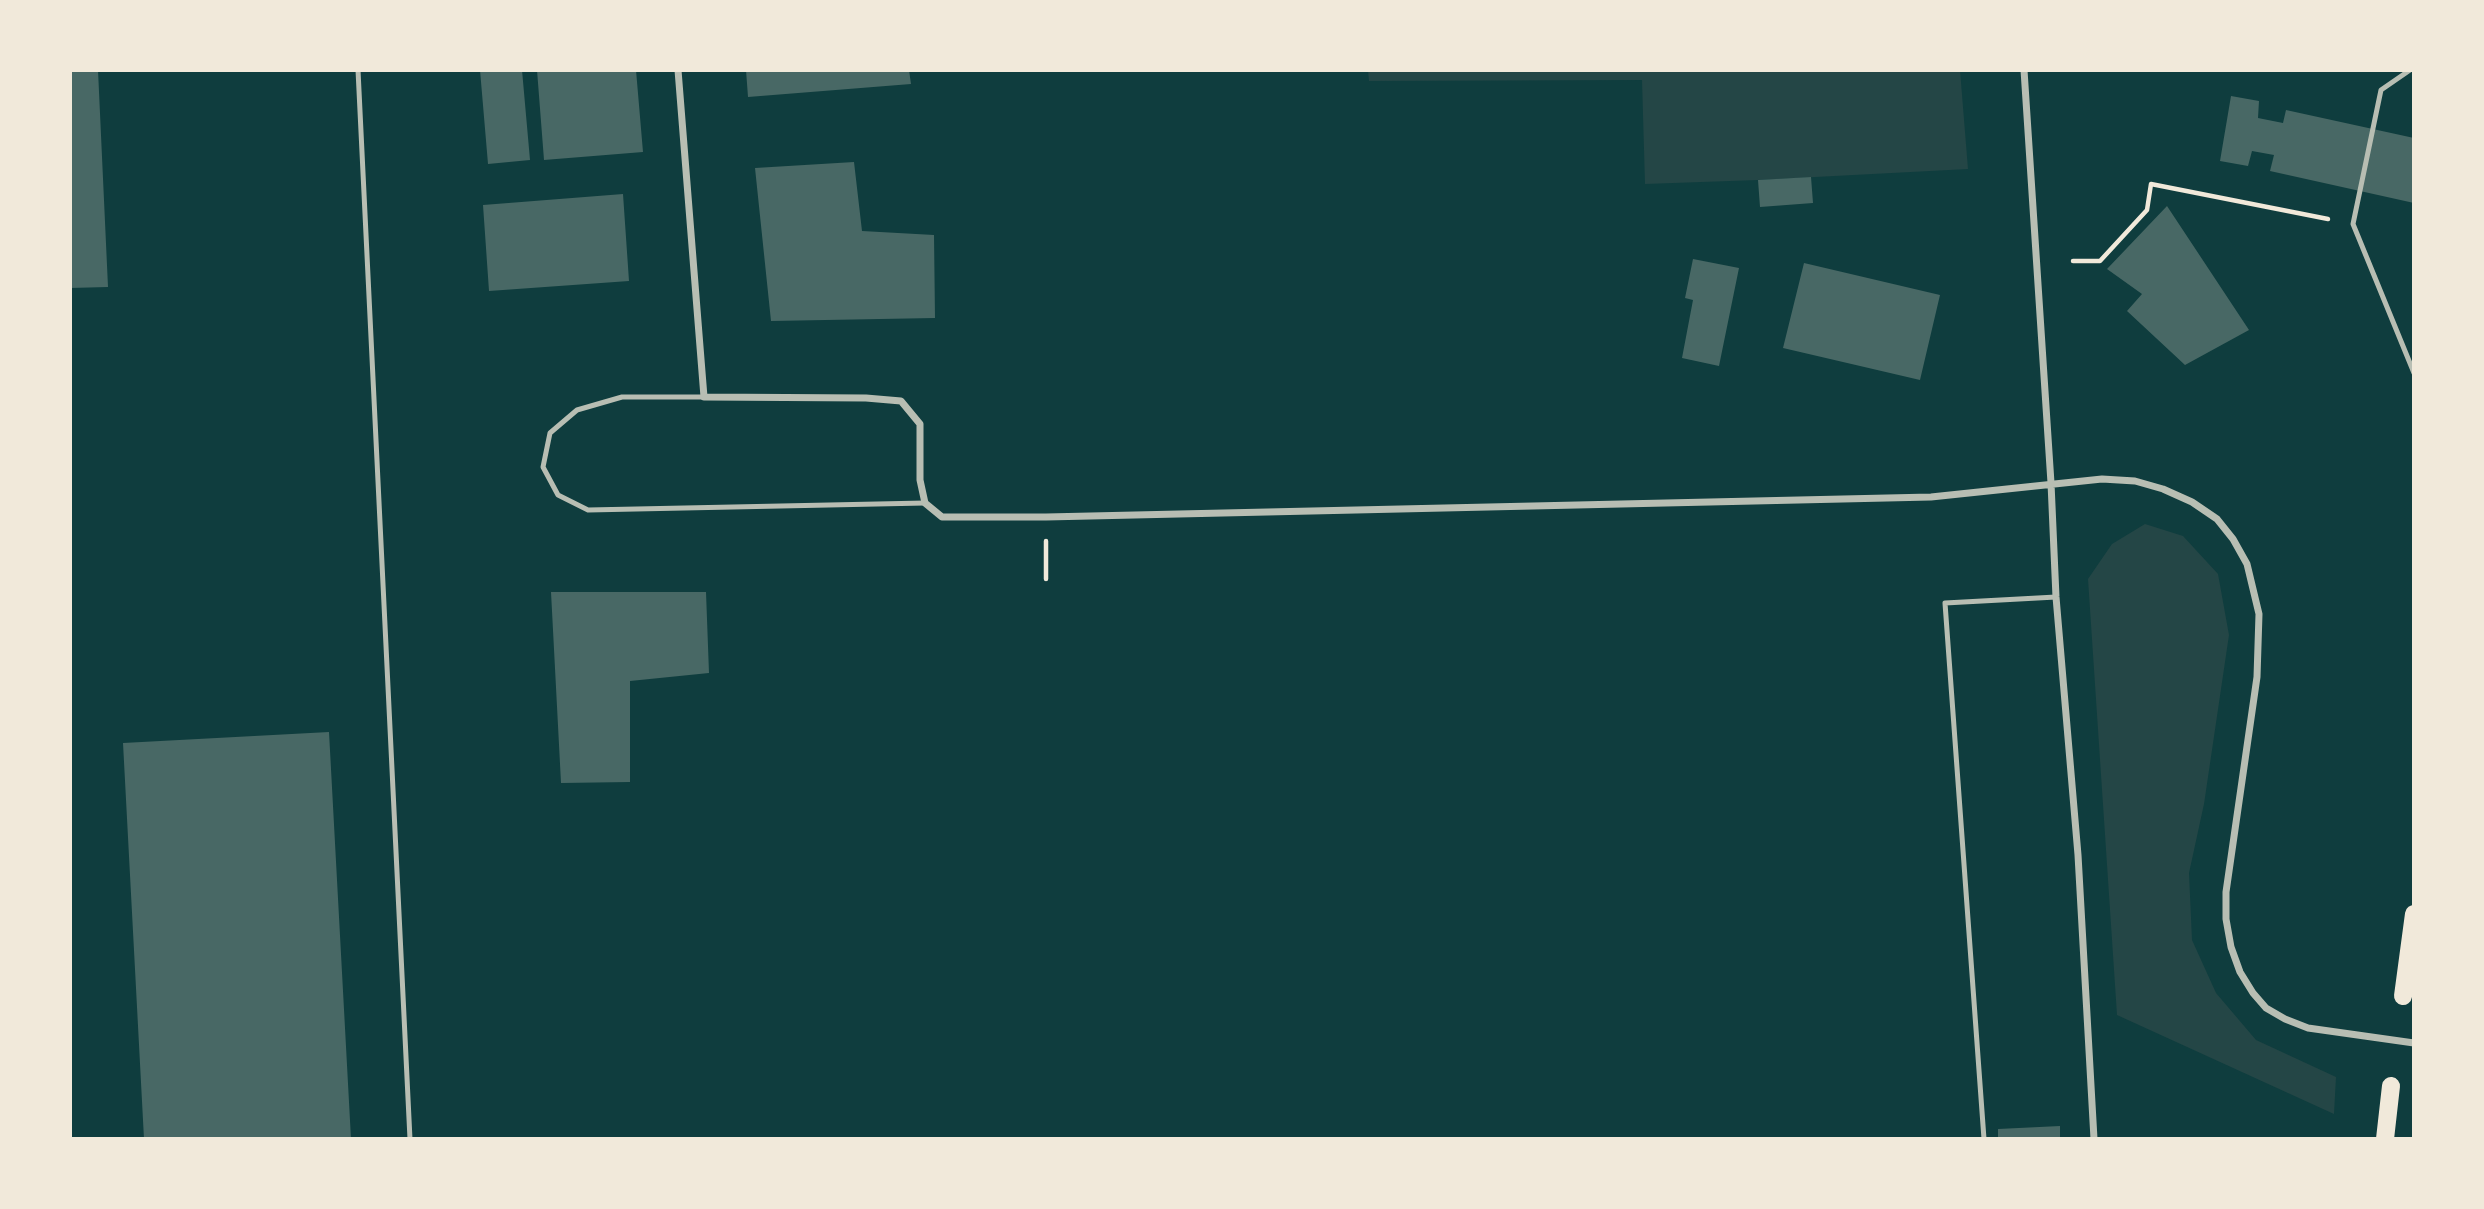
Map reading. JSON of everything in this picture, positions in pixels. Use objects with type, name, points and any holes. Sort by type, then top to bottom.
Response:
[{"type":"main road","points":[[2403,996],[2414,914]]},
{"type":"main road","points":[[2385,1139],[2392,1086]]},
{"type":"street","points":[[678,70],[704,397],[866,398],[901,401],[920,424],[920,480],[925,503],[942,516],[1046,517],[1931,497],[2102,479],[2136,481],[2192,502],[2217,519],[2234,539],[2247,564],[2259,614],[2258,677],[2226,892],[2226,919],[2231,947],[2240,972],[2266,1008],[2285,1019],[2308,1028],[2414,1043]]},
{"type":"street","points":[[2024,70],[2056,597],[2078,855],[2094,1139]]},
{"type":"lane","points":[[358,70],[410,1139]]},
{"type":"lane","points":[[2410,70],[2381,90],[2353,223],[2414,373]]},
{"type":"lane","points":[[704,397],[622,397],[577,410],[550,433],[543,467],[558,495],[588,510],[925,503]]},
{"type":"lane","points":[[1984,1139],[1945,603],[2056,597]]},
{"type":"path","points":[[2073,261],[2100,261],[2147,210],[2151,184],[2353,223]]},
{"type":"path","points":[[1046,534],[1046,579]]},
{"type":"shaded area","points":[[1368,70],[1960,70],[1968,169],[1645,184],[1642,80],[1369,81]]},
{"type":"shaded area","points":[[2145,524],[2183,536],[2218,574],[2229,635],[2204,804],[2189,873],[2192,940],[2216,993],[2256,1040],[2336,1077],[2334,1114],[2117,1015],[2088,579],[2112,544]]},
{"type":"building","points":[[70,70],[98,70],[108,287],[70,288]]},
{"type":"building","points":[[480,70],[522,70],[530,160],[488,164]]},
{"type":"building","points":[[537,70],[636,70],[643,152],[544,160]]},
{"type":"building","points":[[746,70],[909,70],[911,84],[748,97]]},
{"type":"building","points":[[2231,96],[2259,101],[2258,118],[2283,123],[2286,110],[2414,138],[2414,203],[2270,171],[2274,155],[2252,151],[2248,166],[2220,161]]},
{"type":"building","points":[[854,162],[862,231],[934,235],[935,318],[771,321],[755,168]]},
{"type":"building","points":[[1811,177],[1813,203],[1760,207],[1758,180]]},
{"type":"building","points":[[623,194],[629,281],[489,291],[483,205]]},
{"type":"building","points":[[2167,206],[2249,330],[2185,365],[2127,311],[2142,294],[2107,269]]},
{"type":"building","points":[[1693,259],[1739,268],[1719,366],[1682,358],[1693,300],[1685,298]]},
{"type":"building","points":[[1804,263],[1940,295],[1920,380],[1783,348]]},
{"type":"building","points":[[551,592],[706,592],[709,673],[630,681],[630,782],[561,783]]},
{"type":"building","points":[[329,732],[351,1139],[144,1139],[123,743]]},
{"type":"building","points":[[2060,1126],[2060,1139],[1998,1139],[1998,1129]]}]
